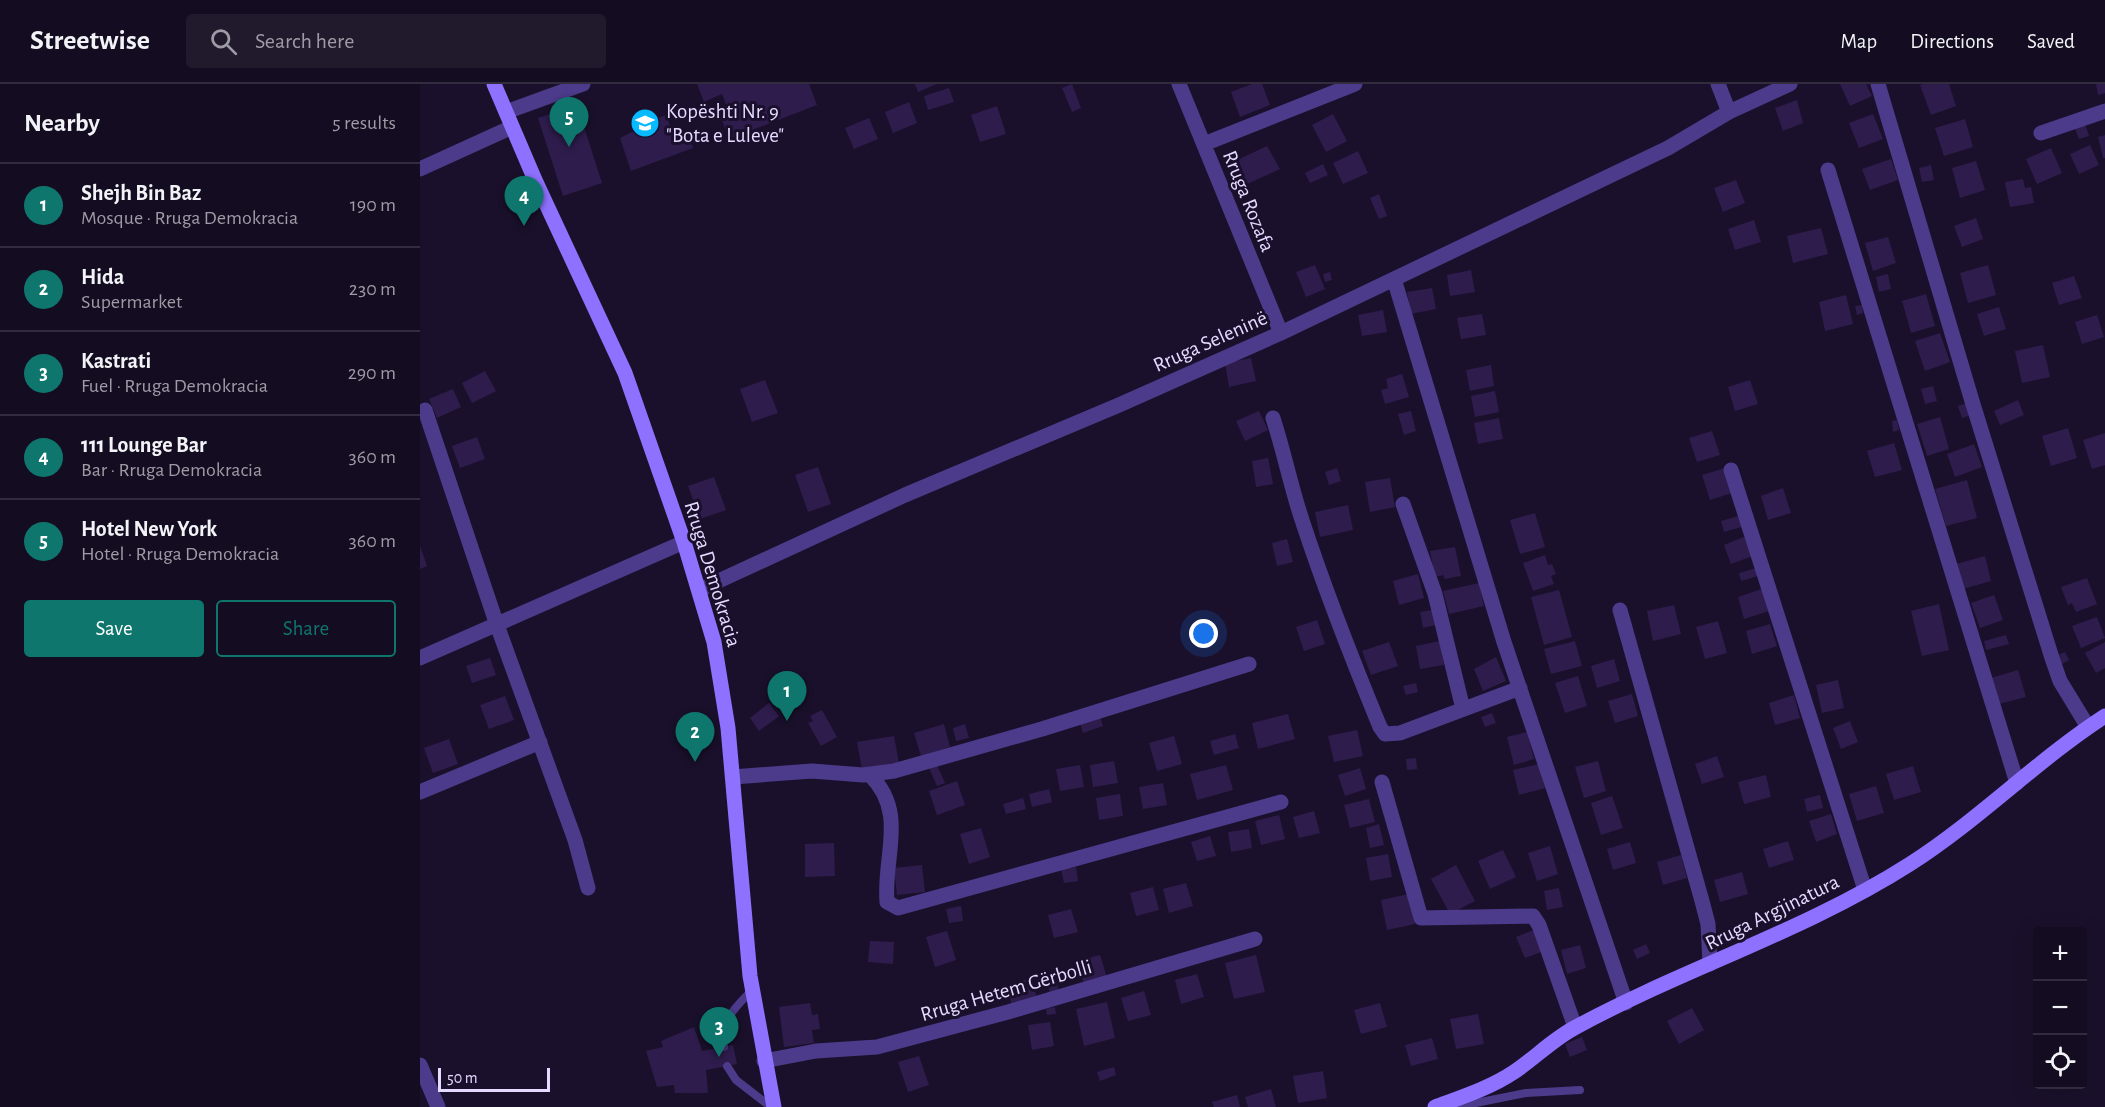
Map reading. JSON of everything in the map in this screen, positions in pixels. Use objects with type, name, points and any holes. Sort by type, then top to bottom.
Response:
[{"type":"main road","name":"Rruga Demokracia","points":[[494,84],[625,373],[684,542],[714,642],[722,684],[733,777],[752,990],[773,1107]]},
{"type":"main road","name":"Rruga Argjinatura","points":[[1435,1107],[1514,1073],[1575,1027],[1710,964],[1777,936],[1865,890],[1959,830],[2105,716]]},
{"type":"street","points":[[506,112],[583,84]]},
{"type":"street","name":"Rruga Rozafa","points":[[1179,84],[1281,333]]},
{"type":"street","points":[[1204,144],[1355,84]]},
{"type":"street","points":[[1718,84],[1729,112]]},
{"type":"street","name":"Rruga Seleninë","points":[[699,590],[905,495],[1119,405],[1281,333],[1668,148],[1729,112],[1790,84]]},
{"type":"street","points":[[1878,84],[1972,401],[2052,658],[2060,681],[2088,727]]},
{"type":"street","points":[[2041,133],[2105,111]]},
{"type":"street","points":[[420,169],[512,127]]},
{"type":"street","points":[[1828,170],[2017,783]]},
{"type":"street","points":[[1394,279],[1520,688],[1626,1003]]},
{"type":"street","points":[[425,410],[497,625],[575,840],[588,888]]},
{"type":"street","points":[[1274,418],[1312,548],[1380,727],[1385,734],[1400,733],[1520,688]]},
{"type":"street","points":[[1731,470],[1865,890]]},
{"type":"street","points":[[1403,504],[1434,594],[1463,709]]},
{"type":"street","points":[[420,658],[684,542]]},
{"type":"street","points":[[1620,610],[1705,912],[1710,964]]},
{"type":"street","points":[[733,777],[812,771],[870,775],[894,771],[1042,729],[1249,664]]},
{"type":"street","points":[[420,792],[540,742]]},
{"type":"street","points":[[870,775],[887,797],[891,814],[887,902],[898,908],[1281,802]]},
{"type":"street","points":[[1382,782],[1421,918],[1533,916],[1539,925],[1575,1027]]},
{"type":"street","name":"Rruga Hetem Gërbolli","points":[[764,1061],[816,1051],[877,1047],[1008,1012],[1255,939]]},
{"type":"street","points":[[420,1065],[438,1107]]},
{"type":"lane","points":[[724,1047],[723,1029],[728,1015],[752,990]]},
{"type":"lane","points":[[727,1066],[736,1080],[773,1107]]},
{"type":"lane","points":[[1456,1107],[1538,1092],[1580,1090]]},
{"type":"building","points":[[697,84],[809,84],[817,105],[729,139],[720,115],[729,112],[722,94],[704,102]]},
{"type":"building","points":[[915,84],[937,84],[918,92]]},
{"type":"building","points":[[1072,84],[1081,108],[1072,112],[1062,88]]},
{"type":"building","points":[[1252,84],[1262,84],[1270,105],[1240,117],[1231,92]]},
{"type":"building","points":[[1840,84],[1866,84],[1872,96],[1850,106]]},
{"type":"building","points":[[1949,84],[1956,106],[1931,115],[1920,85]]},
{"type":"building","points":[[2096,84],[2105,84],[2105,93],[2098,95]]},
{"type":"building","points":[[949,88],[954,102],[928,110],[924,96]]},
{"type":"building","points":[[1797,100],[1803,123],[1783,131],[1775,108]]},
{"type":"building","points":[[909,102],[917,123],[893,133],[885,112]]},
{"type":"building","points":[[577,105],[602,183],[563,196],[538,118]]},
{"type":"building","points":[[997,106],[1006,134],[980,142],[971,115]]},
{"type":"building","points":[[1333,114],[1347,141],[1326,152],[1312,125]]},
{"type":"building","points":[[1873,114],[1883,139],[1859,148],[1849,123]]},
{"type":"building","points":[[666,115],[674,136],[687,131],[693,148],[631,171],[620,138],[642,127],[641,124]]},
{"type":"building","points":[[869,118],[878,139],[854,149],[845,128]]},
{"type":"building","points":[[1965,119],[1973,147],[1944,156],[1935,128]]},
{"type":"building","points":[[2085,124],[2089,136],[2079,139],[2075,128]]},
{"type":"building","points":[[2105,135],[2105,158],[2103,158],[2098,137]]},
{"type":"building","points":[[2090,145],[2099,165],[2079,174],[2070,154]]},
{"type":"building","points":[[1267,146],[1280,169],[1247,184],[1237,160]]},
{"type":"building","points":[[2051,148],[2062,173],[2037,184],[2026,159]]},
{"type":"building","points":[[1358,151],[1368,173],[1343,184],[1333,163]]},
{"type":"building","points":[[1891,159],[1898,180],[1870,190],[1862,169]]},
{"type":"building","points":[[1976,161],[1985,190],[1960,198],[1952,168]]},
{"type":"building","points":[[1323,164],[1328,175],[1310,183],[1305,173]]},
{"type":"building","points":[[1931,165],[1934,180],[1922,182],[1919,168]]},
{"type":"building","points":[[2023,179],[2025,188],[2031,187],[2034,203],[2010,207],[2005,182]]},
{"type":"building","points":[[1736,180],[1745,203],[1723,212],[1714,188]]},
{"type":"building","points":[[1379,194],[1387,216],[1379,219],[1370,198]]},
{"type":"building","points":[[1976,218],[1983,239],[1962,247],[1954,226]]},
{"type":"building","points":[[1754,220],[1761,242],[1735,250],[1728,229]]},
{"type":"building","points":[[1821,228],[1828,254],[1793,263],[1787,236]]},
{"type":"building","points":[[1888,237],[1896,263],[1873,271],[1865,243]]},
{"type":"building","points":[[1315,265],[1325,289],[1306,297],[1296,272]]},
{"type":"building","points":[[1988,265],[1996,295],[1968,303],[1960,273]]},
{"type":"building","points":[[1471,270],[1475,292],[1450,296],[1447,275]]},
{"type":"building","points":[[1330,272],[1332,280],[1325,282],[1323,274]]},
{"type":"building","points":[[1888,274],[1891,289],[1879,292],[1876,277]]},
{"type":"building","points":[[2074,276],[2082,298],[2059,305],[2052,283]]},
{"type":"building","points":[[1432,288],[1436,309],[1411,314],[1407,292]]},
{"type":"building","points":[[1926,294],[1935,326],[1911,333],[1902,301]]},
{"type":"building","points":[[1846,295],[1853,324],[1825,331],[1819,302]]},
{"type":"building","points":[[1862,305],[1863,313],[1857,315],[1855,306]]},
{"type":"building","points":[[1999,307],[2006,329],[1984,336],[1977,314]]},
{"type":"building","points":[[1383,310],[1387,332],[1362,336],[1358,315]]},
{"type":"building","points":[[1482,314],[1486,335],[1461,339],[1457,318]]},
{"type":"building","points":[[2097,315],[2104,337],[2082,344],[2075,322]]},
{"type":"building","points":[[1940,333],[1950,362],[1925,371],[1915,341]]},
{"type":"building","points":[[2043,345],[2050,377],[2022,383],[2015,351]]},
{"type":"building","points":[[1251,358],[1256,381],[1229,387],[1225,363]]},
{"type":"building","points":[[1491,365],[1494,386],[1470,391],[1466,370]]},
{"type":"building","points":[[485,371],[496,391],[472,403],[462,383]]},
{"type":"building","points":[[1402,374],[1409,397],[1385,404],[1381,390],[1388,388],[1386,379]]},
{"type":"building","points":[[765,380],[778,413],[752,422],[740,389]]},
{"type":"building","points":[[1750,380],[1758,404],[1735,411],[1728,387]]},
{"type":"building","points":[[1933,386],[1937,401],[1925,404],[1921,389]]},
{"type":"building","points":[[453,389],[461,407],[437,418],[429,399]]},
{"type":"building","points":[[1495,391],[1499,412],[1475,417],[1471,396]]},
{"type":"building","points":[[2018,400],[2024,415],[2000,425],[1994,411]]},
{"type":"building","points":[[1967,403],[1971,415],[1962,418],[1958,406]]},
{"type":"building","points":[[1259,411],[1268,430],[1245,441],[1236,421]]},
{"type":"building","points":[[1411,411],[1416,431],[1404,435],[1398,414]]},
{"type":"building","points":[[1940,417],[1949,449],[1927,456],[1917,424]]},
{"type":"building","points":[[1499,418],[1503,439],[1478,444],[1474,423]]},
{"type":"building","points":[[1897,420],[1899,430],[1893,432],[1892,421]]},
{"type":"building","points":[[2068,428],[2077,458],[2051,466],[2042,436]]},
{"type":"building","points":[[1712,431],[1720,455],[1697,462],[1689,438]]},
{"type":"building","points":[[2105,433],[2105,465],[2092,469],[2083,440]]},
{"type":"building","points":[[477,437],[485,459],[460,468],[452,446]]},
{"type":"building","points":[[1894,443],[1902,470],[1875,477],[1867,451]]},
{"type":"building","points":[[1974,444],[1982,467],[1955,477],[1947,454]]},
{"type":"building","points":[[1268,458],[1273,484],[1256,487],[1252,461]]},
{"type":"building","points":[[818,467],[831,504],[808,512],[795,475]]},
{"type":"building","points":[[1337,468],[1341,481],[1329,485],[1325,472]]},
{"type":"building","points":[[1725,468],[1732,493],[1710,500],[1702,475]]},
{"type":"building","points":[[714,477],[726,510],[700,519],[688,486]]},
{"type":"building","points":[[1390,478],[1395,507],[1370,512],[1365,482]]},
{"type":"building","points":[[1967,480],[1977,518],[1946,526],[1935,489]]},
{"type":"building","points":[[1783,488],[1791,513],[1768,520],[1761,496]]},
{"type":"building","points":[[1348,505],[1353,530],[1320,537],[1315,512]]},
{"type":"building","points":[[1535,513],[1545,547],[1520,554],[1510,520]]},
{"type":"building","points":[[1742,515],[1745,526],[1724,532],[1721,521]]},
{"type":"building","points":[[1746,536],[1753,556],[1731,564],[1724,545]]},
{"type":"building","points":[[1287,539],[1293,562],[1277,566],[1272,543]]},
{"type":"building","points":[[420,546],[427,566],[420,569]]},
{"type":"building","points":[[1455,547],[1461,576],[1444,579],[1444,575],[1435,577],[1430,551]]},
{"type":"building","points":[[1545,555],[1548,565],[1552,564],[1556,574],[1551,576],[1554,584],[1533,591],[1523,563]]},
{"type":"building","points":[[1985,556],[1991,581],[1963,589],[1956,564]]},
{"type":"building","points":[[1756,568],[1758,576],[1741,581],[1739,573]]},
{"type":"building","points":[[1418,574],[1424,598],[1399,605],[1393,581]]},
{"type":"building","points":[[2087,578],[2097,604],[2076,612],[2072,603],[2068,605],[2061,587]]},
{"type":"building","points":[[1479,583],[1484,606],[1449,614],[1443,591]]},
{"type":"building","points":[[1762,589],[1769,611],[1744,619],[1738,597]]},
{"type":"building","points":[[1559,590],[1572,637],[1544,645],[1531,597]]},
{"type":"building","points":[[1994,595],[2003,620],[1980,628],[1971,603]]},
{"type":"building","points":[[1939,604],[1949,650],[1922,656],[1911,611]]},
{"type":"building","points":[[1674,605],[1681,634],[1653,641],[1647,611]]},
{"type":"building","points":[[1432,610],[1436,625],[1423,628],[1420,612]]},
{"type":"building","points":[[2097,617],[2105,638],[2081,648],[2072,626]]},
{"type":"building","points":[[1317,620],[1325,644],[1304,651],[1296,627]]},
{"type":"building","points":[[1718,621],[1727,653],[1705,659],[1696,627]]},
{"type":"building","points":[[1770,624],[1777,646],[1752,654],[1746,631]]},
{"type":"building","points":[[2006,635],[2009,644],[1986,650],[1984,641]]},
{"type":"building","points":[[1440,641],[1444,665],[1420,669],[1416,646]]},
{"type":"building","points":[[1575,641],[1582,666],[1551,674],[1544,649]]},
{"type":"building","points":[[1389,642],[1398,666],[1371,675],[1362,651]]},
{"type":"building","points":[[2105,642],[2105,668],[2096,673],[2085,653]]},
{"type":"building","points":[[2065,652],[2069,660],[2062,664],[2058,655]]},
{"type":"building","points":[[1496,657],[1506,681],[1483,691],[1474,669]]},
{"type":"building","points":[[490,658],[496,675],[472,683],[466,666]]},
{"type":"building","points":[[1614,659],[1620,681],[1597,688],[1591,666]]},
{"type":"building","points":[[2018,670],[2026,697],[1999,704],[1991,678]]},
{"type":"building","points":[[1578,676],[1587,706],[1565,713],[1555,683]]},
{"type":"building","points":[[1838,680],[1844,708],[1822,713],[1816,685]]},
{"type":"building","points":[[1416,683],[1418,692],[1406,695],[1403,686]]},
{"type":"building","points":[[1632,694],[1638,716],[1615,723],[1608,701]]},
{"type":"building","points":[[1794,695],[1800,718],[1775,725],[1769,703]]},
{"type":"building","points":[[505,696],[514,720],[489,729],[480,705]]},
{"type":"building","points":[[769,703],[779,716],[759,731],[750,718]]},
{"type":"building","points":[[822,710],[837,737],[821,746],[808,723],[813,721],[810,716]]},
{"type":"building","points":[[1492,713],[1496,723],[1485,727],[1481,717]]},
{"type":"building","points":[[1288,714],[1295,739],[1258,749],[1252,723]]},
{"type":"building","points":[[1100,716],[1103,726],[1083,733],[1080,723]]},
{"type":"building","points":[[1850,721],[1858,742],[1841,749],[1833,728]]},
{"type":"building","points":[[944,724],[950,747],[921,756],[914,733]]},
{"type":"building","points":[[965,724],[969,738],[956,741],[953,728]]},
{"type":"building","points":[[1357,730],[1363,756],[1334,762],[1328,736]]},
{"type":"building","points":[[1527,732],[1534,759],[1514,765],[1507,737]]},
{"type":"building","points":[[1235,734],[1239,748],[1214,755],[1210,741]]},
{"type":"building","points":[[894,736],[899,763],[862,769],[857,742]]},
{"type":"building","points":[[1174,736],[1182,764],[1157,771],[1149,743]]},
{"type":"building","points":[[449,739],[458,764],[433,773],[424,748]]},
{"type":"building","points":[[1717,756],[1724,777],[1702,784],[1695,764]]},
{"type":"building","points":[[1416,758],[1417,769],[1407,770],[1406,759]]},
{"type":"building","points":[[1114,761],[1118,783],[1093,787],[1090,765]]},
{"type":"building","points":[[1598,761],[1606,791],[1584,798],[1575,767]]},
{"type":"building","points":[[936,763],[945,783],[937,786],[928,766]]},
{"type":"building","points":[[1539,764],[1545,788],[1519,795],[1513,770]]},
{"type":"building","points":[[1080,765],[1084,787],[1060,791],[1056,769]]},
{"type":"building","points":[[1226,765],[1233,790],[1197,800],[1190,774]]},
{"type":"building","points":[[1913,766],[1921,792],[1894,800],[1886,774]]},
{"type":"building","points":[[1360,768],[1366,789],[1345,796],[1338,775]]},
{"type":"building","points":[[1766,775],[1771,797],[1744,804],[1738,782]]},
{"type":"building","points":[[957,781],[965,805],[937,815],[929,791]]},
{"type":"building","points":[[1163,783],[1167,805],[1143,809],[1139,787]]},
{"type":"building","points":[[1876,786],[1884,813],[1857,821],[1849,794]]},
{"type":"building","points":[[1049,789],[1052,802],[1032,807],[1029,794]]},
{"type":"building","points":[[1120,794],[1123,816],[1099,820],[1096,798]]},
{"type":"building","points":[[1820,795],[1823,808],[1807,812],[1804,799]]},
{"type":"building","points":[[1612,796],[1623,828],[1601,835],[1591,803]]},
{"type":"building","points":[[1023,798],[1026,809],[1006,814],[1003,804]]},
{"type":"building","points":[[1369,799],[1375,822],[1350,828],[1344,805]]},
{"type":"building","points":[[1314,811],[1320,833],[1299,838],[1293,817]]},
{"type":"building","points":[[1831,814],[1837,834],[1816,842],[1809,821]]},
{"type":"building","points":[[1279,815],[1285,839],[1261,845],[1255,821]]},
{"type":"building","points":[[1379,824],[1384,845],[1370,848],[1366,828]]},
{"type":"building","points":[[981,828],[990,857],[969,864],[960,834]]},
{"type":"building","points":[[1249,829],[1252,848],[1231,852],[1228,832]]},
{"type":"building","points":[[1210,836],[1216,856],[1197,861],[1191,842]]},
{"type":"building","points":[[1788,841],[1794,860],[1769,868],[1763,849]]},
{"type":"building","points":[[1630,842],[1636,863],[1613,870],[1607,849]]},
{"type":"building","points":[[834,843],[835,876],[805,877],[805,844]]},
{"type":"building","points":[[1550,846],[1558,874],[1537,881],[1528,853]]},
{"type":"building","points":[[1503,850],[1516,877],[1490,889],[1478,861]]},
{"type":"building","points":[[1388,854],[1392,877],[1370,881],[1366,858]]},
{"type":"building","points":[[1681,855],[1687,878],[1663,885],[1657,862]]},
{"type":"building","points":[[922,865],[925,892],[897,895],[894,868]]},
{"type":"building","points":[[1456,865],[1475,901],[1450,914],[1431,879]]},
{"type":"building","points":[[1076,867],[1078,881],[1064,883],[1061,869]]},
{"type":"building","points":[[1742,872],[1748,894],[1720,902],[1714,880]]},
{"type":"building","points":[[1186,883],[1193,906],[1169,913],[1163,889]]},
{"type":"building","points":[[1153,887],[1159,910],[1136,916],[1130,893]]},
{"type":"building","points":[[1559,888],[1563,907],[1547,910],[1544,891]]},
{"type":"building","points":[[1409,894],[1415,924],[1387,930],[1381,900]]},
{"type":"building","points":[[961,906],[963,921],[949,923],[946,909]]},
{"type":"building","points":[[1071,909],[1078,932],[1054,938],[1048,915]]},
{"type":"building","points":[[1536,929],[1544,951],[1525,958],[1516,937]]},
{"type":"building","points":[[947,931],[956,960],[935,967],[926,937]]},
{"type":"building","points":[[870,941],[894,942],[893,964],[868,962]]},
{"type":"building","points":[[1646,944],[1650,953],[1637,959],[1633,950]]},
{"type":"building","points":[[1580,945],[1586,968],[1567,974],[1561,950]]},
{"type":"building","points":[[1100,955],[1107,978],[1084,984],[1077,961]]},
{"type":"building","points":[[1256,955],[1265,992],[1234,999],[1225,963]]},
{"type":"building","points":[[1197,974],[1204,997],[1181,1004],[1175,980]]},
{"type":"building","points":[[1031,978],[1037,998],[1012,1005],[1006,986]]},
{"type":"building","points":[[1056,978],[1059,991],[1050,994],[1047,980]]},
{"type":"building","points":[[1144,991],[1151,1015],[1128,1021],[1121,998]]},
{"type":"building","points":[[1107,1002],[1115,1038],[1084,1046],[1076,1009]]},
{"type":"building","points":[[810,1003],[812,1015],[818,1014],[820,1029],[812,1030],[814,1043],[784,1047],[779,1007]]},
{"type":"building","points":[[1380,1003],[1387,1027],[1361,1034],[1354,1010]]},
{"type":"building","points":[[1055,1007],[1056,1014],[1047,1015],[1046,1009]]},
{"type":"building","points":[[1692,1008],[1704,1030],[1679,1044],[1667,1021]]},
{"type":"building","points":[[1478,1014],[1484,1044],[1456,1049],[1450,1019]]},
{"type":"building","points":[[1050,1022],[1054,1046],[1032,1050],[1028,1025]]},
{"type":"building","points":[[694,1027],[702,1051],[733,1045],[737,1064],[706,1070],[708,1093],[675,1093],[674,1085],[657,1087],[646,1051],[663,1047],[661,1041]]},
{"type":"building","points":[[1582,1037],[1587,1050],[1570,1057],[1565,1044]]},
{"type":"building","points":[[1432,1038],[1438,1059],[1411,1066],[1405,1045]]},
{"type":"building","points":[[919,1056],[929,1085],[908,1092],[898,1062]]},
{"type":"building","points":[[1114,1067],[1116,1075],[1100,1081],[1097,1072]]},
{"type":"building","points":[[1323,1071],[1327,1098],[1298,1103],[1293,1076]]},
{"type":"building","points":[[1271,1089],[1276,1107],[1248,1107],[1245,1097]]},
{"type":"building","points":[[1237,1095],[1240,1107],[1214,1107],[1212,1102]]},
{"type":"place","name":"Kopështi Nr. 9 \"Bota e Luleve\"","points":[[645,123]]},
{"type":"place","name":"Hotel New York","points":[[569,147]]},
{"type":"place","name":"111 Lounge Bar","points":[[524,226]]},
{"type":"place","name":"Shejh Bin Baz","points":[[787,721]]},
{"type":"place","name":"Hida","points":[[695,762]]},
{"type":"place","name":"Kastrati","points":[[719,1057]]}]
